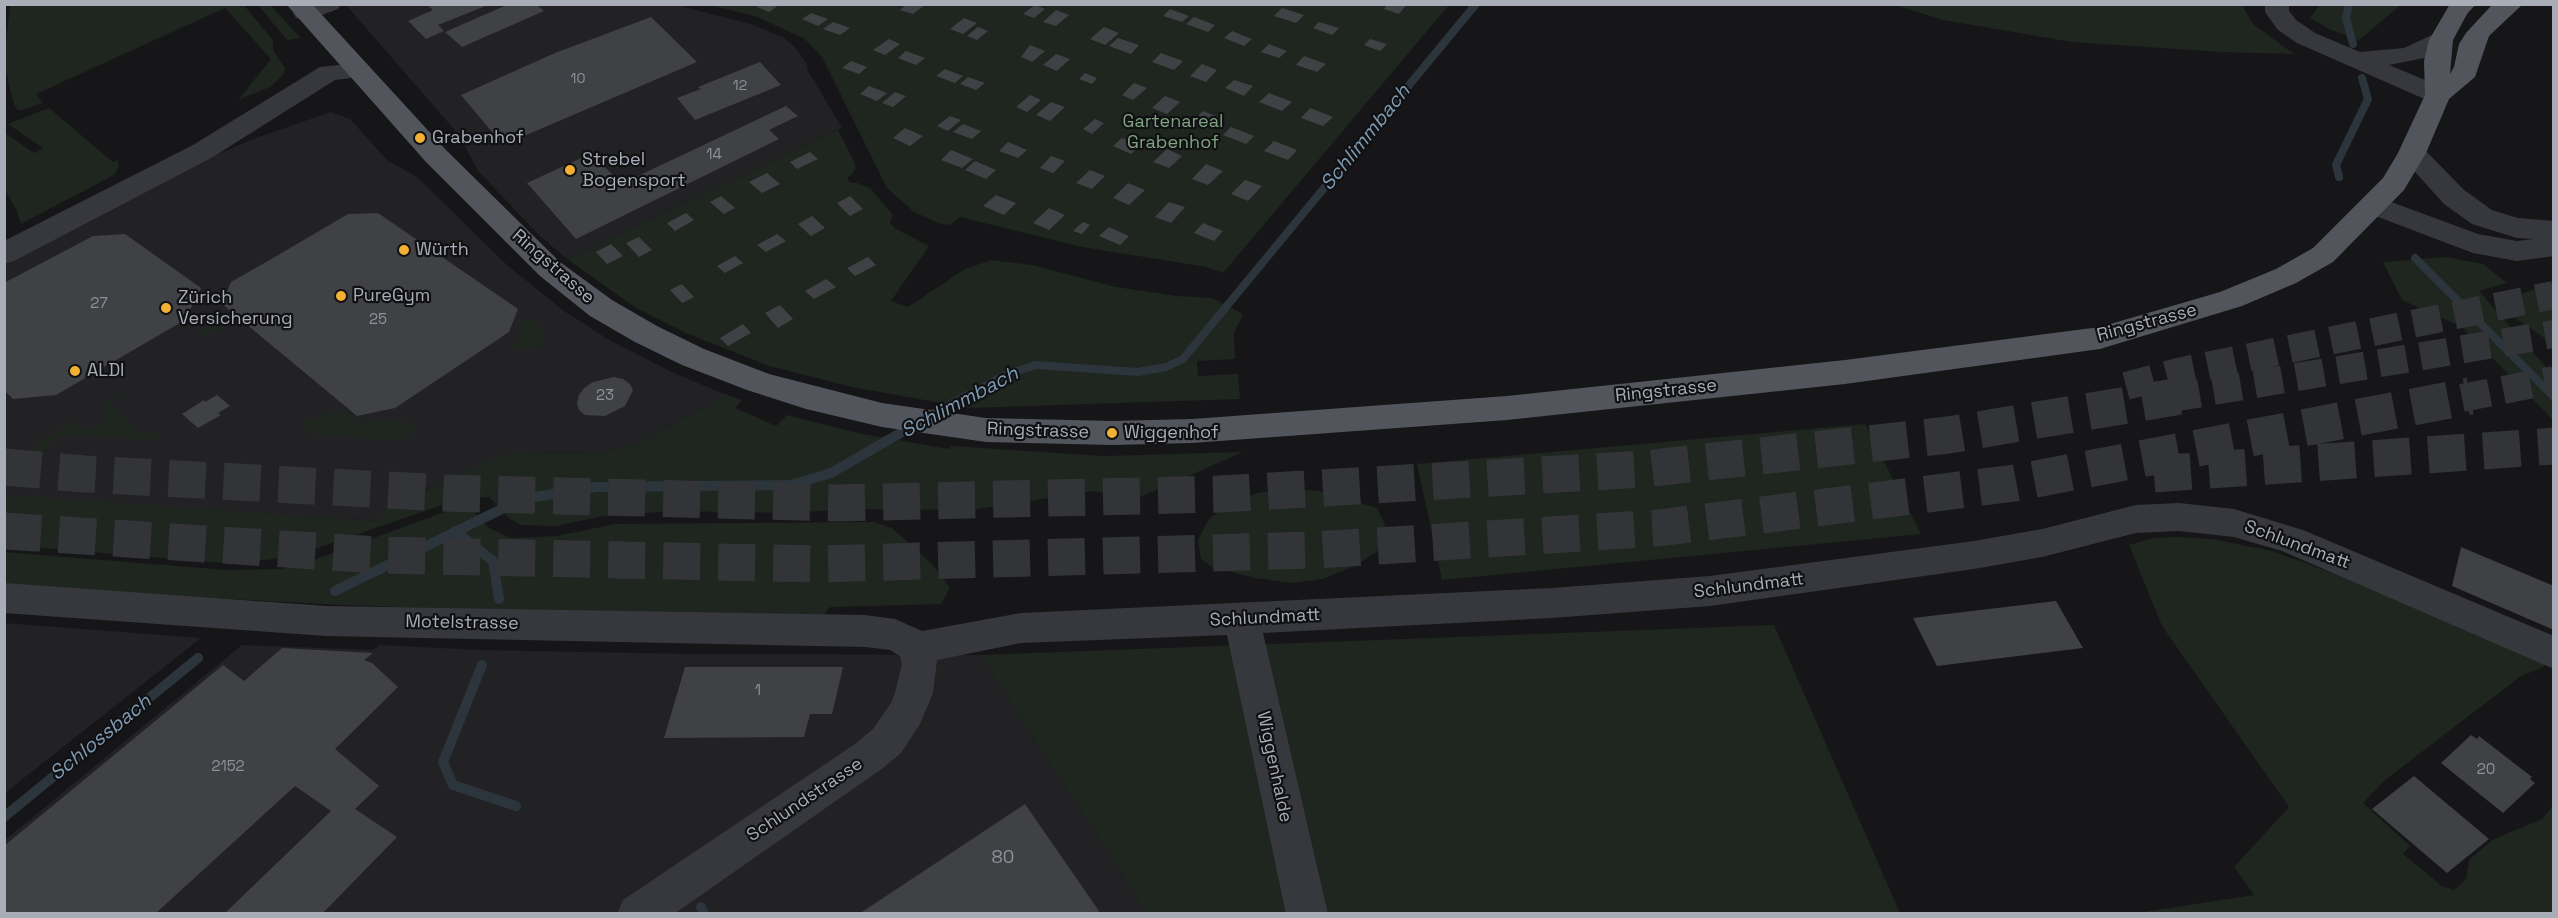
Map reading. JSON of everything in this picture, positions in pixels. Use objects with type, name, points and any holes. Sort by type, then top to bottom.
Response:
[{"type":"main road","points":[[2438,95],[2436,73],[2441,40],[2464,4]]},
{"type":"main road","points":[[2374,206],[2394,183],[2412,153],[2438,95],[2462,77],[2475,38],[2505,8]]},
{"type":"main road","name":"Ringstrasse","points":[[302,9],[436,156],[550,269],[601,308],[646,334],[725,370],[806,397],[882,415],[960,427],[1013,432],[1164,433],[1485,410],[1845,372],[2035,348],[2124,332],[2260,289],[2323,255],[2374,206]]},
{"type":"street","points":[[302,9],[329,4]]},
{"type":"street","points":[[2277,4],[2277,12],[2287,25],[2306,38],[2438,95]]},
{"type":"street","points":[[2355,59],[2404,56],[2420,52],[2441,40]]},
{"type":"street","points":[[4,254],[203,151],[330,72],[358,71]]},
{"type":"street","points":[[2412,153],[2454,197],[2482,217],[2517,228],[2553,231]]},
{"type":"street","points":[[2374,206],[2473,243],[2517,250],[2534,250],[2553,246]]},
{"type":"street","name":"Schlundmatt","points":[[916,648],[1021,628],[1552,603],[1710,591],[1974,555],[2042,543],[2136,519],[2179,517],[2234,523],[2291,540],[2553,653]]},
{"type":"street","name":"Motelstrasse","points":[[4,598],[326,621],[865,631],[895,635],[916,648]]},
{"type":"street","name":"Wiggenhalde","points":[[1242,619],[1307,914]]},
{"type":"street","name":"Schlundstrasse","points":[[638,914],[860,762],[887,741],[907,712],[914,693],[920,664],[916,648]]},
{"type":"shaded area","points":[[672,4],[751,24],[784,38],[795,47],[807,64],[807,69],[842,128],[567,259],[541,237],[478,171],[459,135],[346,5]]},
{"type":"shaded area","points":[[331,112],[350,119],[387,160],[417,177],[507,265],[564,311],[611,341],[676,374],[722,393],[718,400],[634,445],[602,453],[516,452],[407,497],[377,521],[5,496],[5,263],[182,170],[253,139]]},
{"type":"shaded area","points":[[4,623],[30,625],[201,638],[5,793]]},
{"type":"shaded area","points":[[242,645],[373,650],[380,645],[480,650],[690,654],[980,655],[1147,913],[5,914],[5,840]]},
{"type":"green space","points":[[243,4],[273,40],[273,50],[285,68],[283,75],[270,87],[238,100],[271,59],[225,8],[36,94],[43,103],[22,110],[18,110],[14,105],[5,67],[10,5]]},
{"type":"green space","points":[[2320,4],[2401,5],[2359,40],[2331,30],[2310,18]]},
{"type":"green space","points":[[258,5],[270,5],[301,38],[287,40]]},
{"type":"green space","name":"Gartenareal Grabenhof","points":[[709,5],[1449,5],[1223,273],[1207,267],[1082,247],[960,217],[950,225],[941,224],[914,212],[887,188],[822,57],[805,39],[755,16]]},
{"type":"green space","points":[[1895,5],[2242,5],[2253,24],[2294,54],[2221,52],[2072,42],[1943,20]]},
{"type":"green space","points":[[49,108],[113,162],[118,160],[119,166],[114,175],[21,224],[17,211],[5,190],[5,133],[34,153],[43,148],[8,124]]},
{"type":"green space","points":[[838,130],[856,166],[847,178],[851,183],[870,188],[893,215],[890,223],[896,229],[929,246],[891,301],[908,307],[965,269],[991,260],[1032,265],[1116,287],[1177,296],[1212,298],[1243,314],[1234,333],[1235,359],[1197,361],[1198,376],[1238,374],[1240,399],[969,408],[852,387],[769,366],[686,333],[636,308],[567,259]]},
{"type":"green space","points":[[2446,257],[2483,264],[2507,283],[2479,291],[2553,375],[2553,420],[2462,327],[2402,300],[2383,262]]},
{"type":"green space","points":[[2553,283],[2553,344],[2494,303]]},
{"type":"green space","points":[[215,312],[237,322],[199,339],[199,338]]},
{"type":"green space","points":[[526,316],[539,324],[542,331],[542,344],[529,350],[512,349],[511,346],[520,339],[517,335]]},
{"type":"green space","points":[[126,390],[131,390],[108,404],[144,436],[154,432],[160,440],[59,435],[42,453],[31,451],[36,443],[75,420],[85,431],[111,417],[101,404]]},
{"type":"green space","points":[[722,393],[742,400],[735,408],[776,426],[787,415],[863,434],[949,449],[951,446],[1104,456],[1243,452],[1138,498],[1094,491],[971,510],[846,509],[793,513],[674,511],[603,516],[556,526],[521,525],[509,518],[489,497],[462,498],[295,556],[235,564],[5,545],[5,495],[377,521],[392,500],[417,494],[494,458],[516,452],[602,453],[634,445],[718,400]]},
{"type":"green space","points":[[344,409],[358,423],[402,419],[415,428],[412,435],[404,439],[369,439],[314,434],[300,422]]},
{"type":"green space","points":[[1865,424],[1921,534],[1442,580],[1417,464]]},
{"type":"green space","points":[[1291,489],[1319,491],[1377,508],[1385,525],[1383,548],[1354,566],[1322,579],[1292,583],[1255,578],[1212,567],[1201,559],[1198,540],[1209,519],[1227,506],[1258,493]]},
{"type":"green space","points":[[458,507],[471,508],[489,528],[511,538],[557,536],[615,524],[874,522],[892,528],[933,565],[950,588],[941,604],[830,607],[824,615],[487,610],[344,605],[5,584],[4,552],[227,570],[281,569],[303,564]]},
{"type":"green space","points":[[2153,538],[2212,539],[2272,551],[2335,574],[2544,662],[2544,667],[2521,676],[2385,780],[2363,803],[2410,846],[2403,854],[2442,886],[2454,890],[2466,879],[2469,860],[2492,840],[2542,819],[2553,805],[2553,913],[2137,913],[2254,895],[2234,867],[2289,807],[2162,626],[2129,545]]},
{"type":"green space","points":[[1774,625],[1900,913],[1147,913],[980,655]]},
{"type":"building","points":[[509,4],[536,4],[544,11],[462,47],[445,32]]},
{"type":"building","points":[[760,4],[780,4],[769,12],[757,7]]},
{"type":"building","points":[[907,4],[926,4],[913,14],[900,10]]},
{"type":"building","points":[[1388,4],[1407,4],[1399,14],[1384,9]]},
{"type":"building","points":[[427,5],[488,5],[438,25],[444,31],[426,39],[408,21],[433,10]]},
{"type":"building","points":[[1035,5],[1045,9],[1034,18],[1023,14]]},
{"type":"building","points":[[1282,8],[1304,15],[1296,23],[1274,16]]},
{"type":"building","points":[[1170,9],[1189,16],[1182,22],[1163,16]]},
{"type":"building","points":[[1056,10],[1069,15],[1056,26],[1043,22]]},
{"type":"building","points":[[811,13],[828,19],[818,26],[802,19]]},
{"type":"building","points":[[651,17],[697,62],[503,145],[461,95],[555,53]]},
{"type":"building","points":[[1194,17],[1215,25],[1208,32],[1186,24]]},
{"type":"building","points":[[964,18],[977,23],[963,34],[950,29]]},
{"type":"building","points":[[833,22],[850,28],[840,35],[823,29]]},
{"type":"building","points":[[1319,22],[1339,28],[1332,35],[1313,28]]},
{"type":"building","points":[[978,27],[988,31],[977,40],[967,36]]},
{"type":"building","points":[[1104,27],[1119,33],[1105,45],[1090,39]]},
{"type":"building","points":[[1232,31],[1252,39],[1244,46],[1224,38]]},
{"type":"building","points":[[1118,38],[1139,45],[1131,54],[1109,46]]},
{"type":"building","points":[[889,39],[900,44],[885,55],[873,50]]},
{"type":"building","points":[[1370,39],[1387,44],[1380,51],[1364,45]]},
{"type":"building","points":[[1269,44],[1287,51],[1279,58],[1261,52]]},
{"type":"building","points":[[1030,45],[1045,51],[1032,62],[1021,57]]},
{"type":"building","points":[[906,51],[925,58],[916,65],[898,58]]},
{"type":"building","points":[[1161,53],[1183,61],[1174,70],[1152,62]]},
{"type":"building","points":[[1056,54],[1070,59],[1057,71],[1043,65]]},
{"type":"building","points":[[1304,56],[1326,64],[1317,72],[1296,65]]},
{"type":"building","points":[[851,61],[867,67],[859,74],[842,68]]},
{"type":"building","points":[[760,62],[781,85],[695,120],[677,98],[701,89],[698,87]]},
{"type":"building","points":[[1202,64],[1217,70],[1206,82],[1190,76]]},
{"type":"building","points":[[945,69],[963,76],[955,83],[936,76]]},
{"type":"building","points":[[1085,73],[1097,78],[1092,84],[1079,79]]},
{"type":"building","points":[[968,77],[985,83],[976,90],[960,84]]},
{"type":"building","points":[[1234,80],[1253,86],[1244,96],[1225,88]]},
{"type":"building","points":[[1134,83],[1147,88],[1133,100],[1122,95]]},
{"type":"building","points":[[869,86],[887,93],[877,101],[860,94]]},
{"type":"building","points":[[895,92],[906,96],[893,107],[882,103]]},
{"type":"building","points":[[1269,93],[1292,102],[1282,111],[1259,102]]},
{"type":"building","points":[[1030,95],[1041,100],[1027,112],[1016,107]]},
{"type":"building","points":[[1165,96],[1180,102],[1167,114],[1152,108]]},
{"type":"building","points":[[1051,102],[1065,107],[1050,121],[1036,115]]},
{"type":"building","points":[[786,106],[798,116],[769,130],[779,139],[576,239],[527,183],[592,153],[621,184]]},
{"type":"building","points":[[1310,108],[1333,117],[1323,126],[1301,118]]},
{"type":"building","points":[[1203,111],[1219,117],[1207,129],[1191,123]]},
{"type":"building","points":[[950,116],[961,120],[948,131],[937,126]]},
{"type":"building","points":[[1095,119],[1104,123],[1092,134],[1083,129]]},
{"type":"building","points":[[963,124],[981,131],[972,139],[953,132]]},
{"type":"building","points":[[1231,127],[1254,136],[1246,144],[1223,135]]},
{"type":"building","points":[[905,128],[923,136],[910,146],[893,138]]},
{"type":"building","points":[[1122,138],[1140,145],[1131,154],[1113,146]]},
{"type":"building","points":[[1274,141],[1297,150],[1288,160],[1264,151]]},
{"type":"building","points":[[1008,142],[1027,150],[1018,158],[999,151]]},
{"type":"building","points":[[1167,149],[1182,156],[1169,168],[1153,162]]},
{"type":"building","points":[[951,150],[973,159],[962,168],[941,160]]},
{"type":"building","points":[[810,152],[818,159],[797,169],[790,162]]},
{"type":"building","points":[[1051,156],[1065,161],[1053,173],[1040,168]]},
{"type":"building","points":[[975,161],[996,170],[986,179],[965,170]]},
{"type":"building","points":[[1206,164],[1223,171],[1208,185],[1192,179]]},
{"type":"building","points":[[1090,170],[1105,176],[1092,189],[1076,183]]},
{"type":"building","points":[[767,173],[780,184],[762,193],[749,182]]},
{"type":"building","points":[[1245,180],[1262,186],[1248,201],[1231,194]]},
{"type":"building","points":[[1128,183],[1145,190],[1129,205],[1113,198]]},
{"type":"building","points":[[996,195],[1016,203],[1004,215],[983,206]]},
{"type":"building","points":[[721,196],[735,208],[724,214],[710,202]]},
{"type":"building","points":[[850,196],[863,209],[850,216],[837,203]]},
{"type":"building","points":[[1169,202],[1185,207],[1171,223],[1155,217]]},
{"type":"building","points":[[1049,208],[1065,215],[1049,230],[1033,223]]},
{"type":"building","points":[[378,213],[518,309],[509,332],[395,408],[357,416],[222,304],[231,282],[348,214]]},
{"type":"building","points":[[686,213],[694,220],[675,231],[667,223]]},
{"type":"building","points":[[812,216],[825,228],[811,236],[798,224]]},
{"type":"building","points":[[1083,222],[1090,225],[1082,234],[1073,231]]},
{"type":"building","points":[[1203,223],[1223,231],[1214,241],[1194,233]]},
{"type":"building","points":[[1109,227],[1129,236],[1120,245],[1099,236]]},
{"type":"building","points":[[125,234],[201,288],[185,320],[56,395],[13,399],[4,390],[4,283],[93,236]]},
{"type":"building","points":[[777,234],[786,241],[766,252],[757,245]]},
{"type":"building","points":[[639,237],[652,250],[639,257],[626,243]]},
{"type":"building","points":[[611,244],[623,256],[607,264],[596,252]]},
{"type":"building","points":[[735,256],[743,263],[725,273],[717,266]]},
{"type":"building","points":[[868,257],[876,265],[855,276],[847,268]]},
{"type":"building","points":[[826,279],[836,287],[814,299],[805,291]]},
{"type":"building","points":[[682,284],[694,297],[682,303],[670,290]]},
{"type":"building","points":[[780,305],[793,319],[778,328],[765,313]]},
{"type":"building","points":[[743,324],[751,333],[728,346],[720,338]]},
{"type":"building","points":[[614,377],[623,379],[630,384],[633,390],[625,406],[605,416],[585,415],[579,410],[577,403],[584,388],[593,382]]},
{"type":"building","points":[[217,395],[230,406],[218,413],[221,415],[198,428],[182,414],[204,400],[205,402]]},
{"type":"building","points":[[2461,547],[2554,586],[2554,630],[2452,586]]},
{"type":"building","points":[[2056,601],[2083,648],[1937,666],[1913,618]]},
{"type":"building","points":[[282,648],[373,653],[364,660],[372,663],[398,687],[335,749],[379,786],[355,809],[397,837],[322,914],[224,914],[331,811],[295,786],[155,914],[4,914],[4,846],[223,665],[244,681]]},
{"type":"building","points":[[685,667],[843,667],[832,714],[810,714],[804,737],[664,738]]},
{"type":"building","points":[[2471,735],[2477,739],[2479,736],[2532,777],[2530,779],[2535,783],[2503,813],[2441,763]]},
{"type":"building","points":[[2414,776],[2489,839],[2447,873],[2372,809]]},
{"type":"building","points":[[1025,804],[1099,911],[1096,914],[859,914]]},
{"type":"waterway","name":"Schlimmbach","points":[[964,398],[1005,375],[1036,365],[1138,372],[1166,367],[1183,359],[1476,4]]},
{"type":"waterway","points":[[2349,4],[2346,18],[2353,44]]},
{"type":"waterway","points":[[2339,177],[2336,165],[2368,99],[2362,78]]},
{"type":"waterway","points":[[2415,258],[2554,397]]},
{"type":"waterway","name":"Schlimmbach","points":[[931,416],[967,396]]},
{"type":"waterway","name":"Schlimmbach","points":[[456,532],[522,499],[596,487],[791,485],[831,473],[916,424]]},
{"type":"waterway","points":[[335,591],[456,532]]},
{"type":"waterway","points":[[456,532],[493,561],[499,599]]},
{"type":"waterway","name":"Schlossbach","points":[[4,817],[198,658]]},
{"type":"waterway","points":[[482,665],[443,762],[453,785],[516,806]]},
{"type":"waterway","points":[[701,907],[704,914]]},
{"type":"tunnel","points":[[2126,386],[2182,371],[2554,295]]},
{"type":"tunnel","points":[[2172,398],[2554,334]]},
{"type":"tunnel","points":[[2462,398],[2554,380]]},
{"type":"tunnel","points":[[4,467],[85,474],[444,493],[838,503],[1220,494],[1644,469],[1948,435],[2181,396]]},
{"type":"tunnel","points":[[4,531],[377,555],[817,564],[1316,550],[1659,528],[2015,483],[2470,396]]},
{"type":"tunnel","points":[[2154,474],[2554,446]]},
{"type":"place","name":"Grabenhof","points":[[420,138]]},
{"type":"place","name":"Strebel Bogensport","points":[[570,170]]},
{"type":"place","name":"Würth","points":[[404,250]]},
{"type":"place","name":"PureGym","points":[[341,296]]},
{"type":"place","name":"Zürich Versicherung","points":[[166,308]]},
{"type":"place","name":"ALDI","points":[[75,371]]},
{"type":"place","name":"Wiggenhof","points":[[1112,433]]}]
